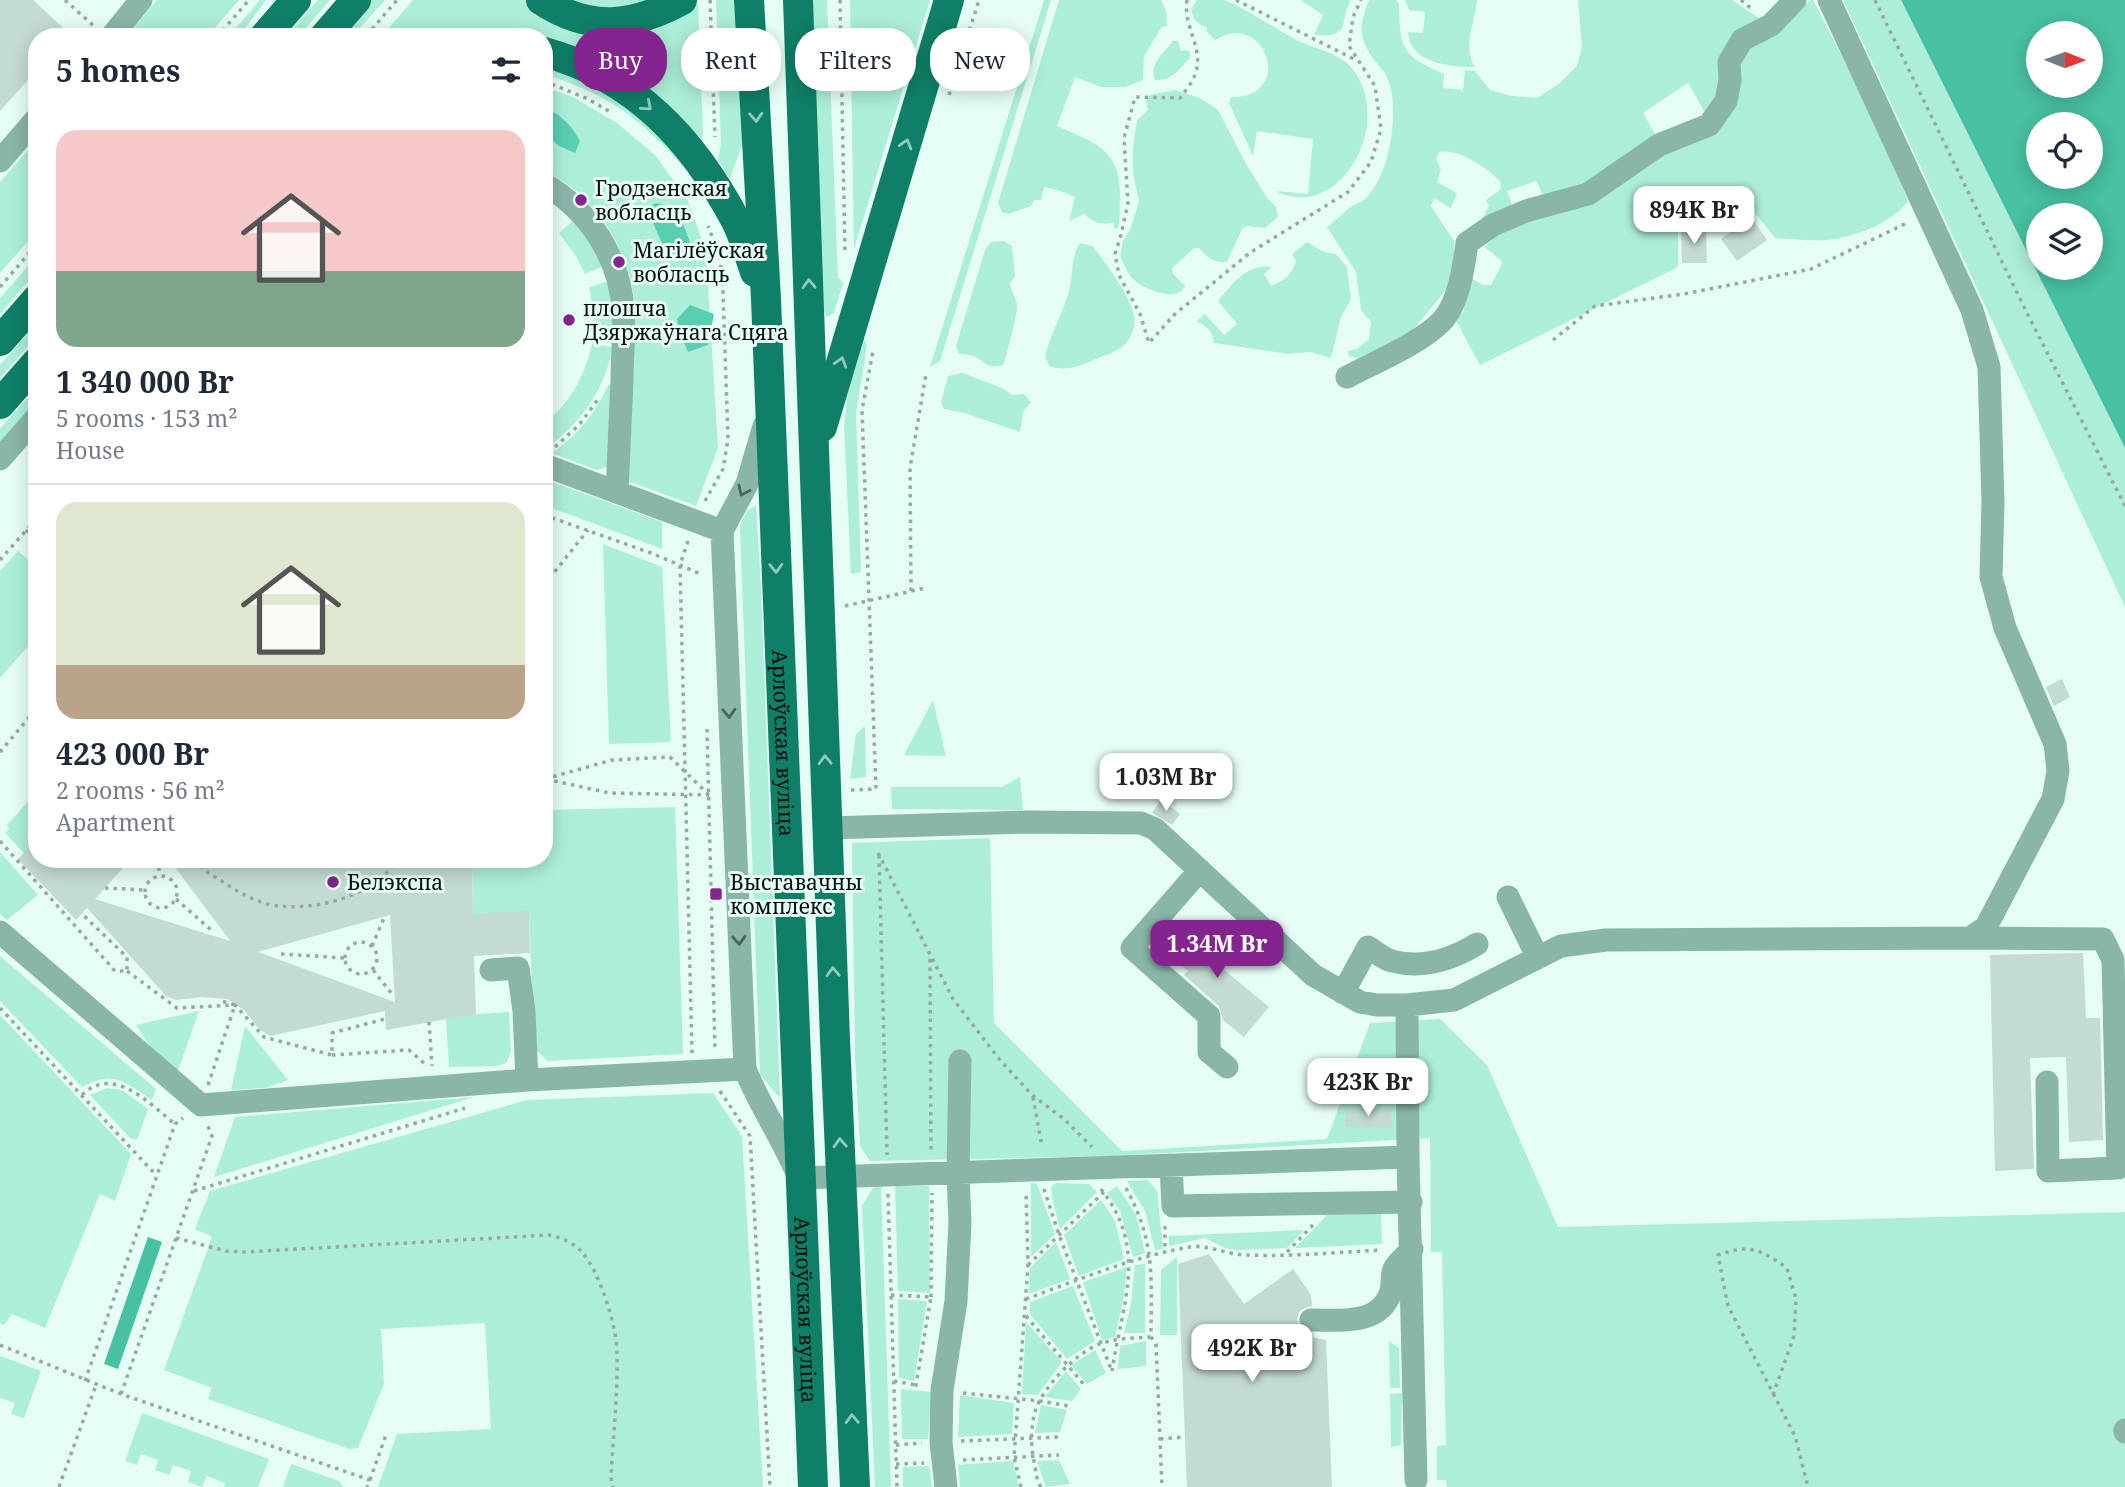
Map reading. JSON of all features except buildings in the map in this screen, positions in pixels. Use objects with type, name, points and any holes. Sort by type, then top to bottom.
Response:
[{"type":"main road","points":[[269,28],[279,0]]},
{"type":"main road","points":[[271,28],[296,0]]},
{"type":"main road","points":[[332,28],[356,0]]},
{"type":"main road","points":[[541,0],[568,15],[609,23],[634,20],[659,12],[682,0]]},
{"type":"main road","name":"Арлоўская вуліца","points":[[749,0],[766,299],[813,1487]]},
{"type":"main road","name":"Арлоўская вуліца","points":[[798,0],[855,1487]]},
{"type":"main road","points":[[815,450],[948,0]]},
{"type":"main road","points":[[553,55],[597,71],[636,97],[686,143],[737,223],[766,299]]},
{"type":"main road","points":[[0,341],[28,309]]},
{"type":"main road","points":[[0,404],[28,372]]},
{"type":"main road","points":[[785,829],[828,828]]},
{"type":"lane","points":[[1347,377],[1411,343],[1443,320],[1462,282],[1467,243],[1493,225],[1526,211],[1588,194],[1660,145],[1709,125],[1726,101],[1730,80],[1729,62],[1742,40],[1771,25],[1795,0]]},
{"type":"lane","points":[[1829,0],[1972,310],[1989,366],[1993,502],[1991,577],[2005,628],[2055,744],[2058,771],[2048,812],[1986,927],[1970,938]]},
{"type":"lane","points":[[107,28],[127,5]]},
{"type":"lane","points":[[0,161],[28,128]]},
{"type":"lane","points":[[553,190],[571,203],[595,231],[612,263],[621,289],[624,323],[617,492]]},
{"type":"lane","points":[[769,402],[757,457],[747,484],[722,531],[744,1069],[754,1093],[789,1152],[799,1178],[958,1173],[1041,1174],[1115,1171],[1171,1165],[1408,1157]]},
{"type":"lane","points":[[0,459],[28,427]]},
{"type":"lane","points":[[553,461],[617,492],[722,531]]},
{"type":"lane","points":[[828,828],[1028,822],[1141,823],[1155,829],[1313,975],[1368,1004],[1406,1005],[1454,1000],[1560,946],[1606,940],[2103,939],[2113,960],[2118,1168],[2048,1171],[2047,1082]]},
{"type":"lane","points":[[1200,870],[1132,948],[1209,1017],[1209,1052],[1227,1067]]},
{"type":"lane","points":[[1508,897],[1537,956]]},
{"type":"lane","points":[[0,932],[201,1105],[527,1080],[744,1069]]},
{"type":"lane","points":[[1343,993],[1368,947],[1389,961],[1419,965],[1456,957],[1477,944]]},
{"type":"lane","points":[[491,970],[518,968],[524,1011],[527,1080]]},
{"type":"lane","points":[[1406,1005],[1416,1480]]},
{"type":"lane","points":[[946,1487],[941,1452],[942,1390],[956,1301],[960,1223],[960,1061]]},
{"type":"lane","points":[[1171,1165],[1173,1206],[1411,1202]]},
{"type":"lane","points":[[1311,1320],[1353,1320],[1366,1318],[1376,1312],[1391,1292],[1394,1269],[1412,1249]]},
{"type":"path","points":[[65,0],[98,28]]},
{"type":"path","points":[[225,28],[249,0]]},
{"type":"path","points":[[373,28],[397,0]]},
{"type":"path","points":[[710,0],[715,137]]},
{"type":"path","points":[[840,0],[845,252]]},
{"type":"path","points":[[1187,0],[1185,15],[1199,55],[1195,76],[1180,98],[1135,97],[1124,138],[1128,202],[1115,254],[1119,275],[1140,314],[1149,343],[1175,314],[1251,252],[1348,192],[1371,162],[1381,129],[1375,86],[1349,46],[1353,17],[1361,0]]},
{"type":"path","points":[[1236,0],[1358,61]]},
{"type":"path","points":[[1875,0],[2022,303],[2125,506]]},
{"type":"path","points":[[553,85],[588,99],[622,119]]},
{"type":"path","points":[[1553,340],[1595,306],[1697,292],[1811,269],[1926,214]]},
{"type":"path","points":[[692,1057],[680,565],[695,521],[723,469],[728,439],[720,257],[705,218]]},
{"type":"path","points":[[0,286],[28,254]]},
{"type":"path","points":[[911,591],[910,468],[926,374]]},
{"type":"path","points":[[553,451],[579,425],[603,389]]},
{"type":"path","points":[[846,791],[877,789],[862,410]]},
{"type":"path","points":[[553,518],[703,575],[701,561]]},
{"type":"path","points":[[0,560],[26,530]]},
{"type":"path","points":[[553,574],[589,530]]},
{"type":"path","points":[[821,611],[925,588]]},
{"type":"path","points":[[0,752],[28,719]]},
{"type":"path","points":[[707,726],[716,1086],[750,1136],[770,1487]]},
{"type":"path","points":[[553,776],[612,760],[670,757],[709,795]]},
{"type":"path","points":[[553,781],[609,793],[709,795]]},
{"type":"path","points":[[0,841],[115,971],[127,971],[177,1008],[235,1005]]},
{"type":"path","points":[[878,853],[953,999],[1000,1060],[1032,1095],[1064,1119],[1115,1171],[1141,1215],[1151,1256],[1151,1337],[1156,1345],[1162,1487]]},
{"type":"path","points":[[159,868],[160,875]]},
{"type":"path","points":[[202,868],[237,891],[276,906],[317,905],[359,893],[392,868]]},
{"type":"path","points":[[160,875],[174,882],[177,888],[176,898],[169,906],[154,907],[146,900],[144,890],[148,881],[160,875]]},
{"type":"path","points":[[106,888],[144,890]]},
{"type":"path","points":[[176,898],[211,930]]},
{"type":"path","points":[[82,914],[127,957],[127,971]]},
{"type":"path","points":[[372,946],[384,918]]},
{"type":"path","points":[[360,942],[372,946],[378,956],[373,970],[362,975],[348,968],[345,958],[348,948],[360,942]]},
{"type":"path","points":[[281,954],[345,958]]},
{"type":"path","points":[[930,957],[931,1297]]},
{"type":"path","points":[[373,970],[392,994]]},
{"type":"path","points":[[221,1001],[235,1005],[264,1037],[332,1055],[332,1033],[385,1019]]},
{"type":"path","points":[[201,1105],[235,1005]]},
{"type":"path","points":[[0,1008],[156,1176]]},
{"type":"path","points":[[429,1022],[432,1071]]},
{"type":"path","points":[[82,1095],[97,1084],[114,1083],[124,1086],[175,1124],[85,1381]]},
{"type":"path","points":[[1032,1095],[1042,1142],[1041,1174],[1059,1236],[1112,1371],[1128,1290],[1130,1263],[1115,1210],[1098,1185]]},
{"type":"path","points":[[194,1191],[468,1107]]},
{"type":"path","points":[[121,1394],[212,1136]]},
{"type":"path","points":[[1028,1265],[1104,1192],[1115,1171]]},
{"type":"path","points":[[1021,1487],[1014,1457],[1014,1438],[1028,1265],[1026,1179],[1041,1174]]},
{"type":"path","points":[[1285,1254],[1332,1204]]},
{"type":"path","points":[[176,1238],[226,1251],[245,1252],[549,1235],[565,1240],[581,1250],[593,1266],[609,1309],[618,1351],[611,1478],[613,1487]]},
{"type":"path","points":[[1026,1299],[1151,1256],[1191,1246],[1205,1246],[1223,1253],[1248,1255],[1412,1249]]},
{"type":"path","points":[[1773,1395],[1794,1336],[1796,1299],[1787,1268],[1761,1250],[1735,1249],[1718,1255],[1728,1306],[1773,1395],[1795,1436],[1808,1487]]},
{"type":"path","points":[[1024,1315],[1085,1386]]},
{"type":"path","points":[[1041,1487],[1032,1457],[1031,1437],[1035,1412],[1040,1401],[1067,1365],[1100,1343],[1151,1337]]},
{"type":"path","points":[[0,1345],[85,1381],[370,1480]]},
{"type":"path","points":[[894,1381],[916,1385]]},
{"type":"path","points":[[59,1487],[96,1385]]},
{"type":"path","points":[[368,1487],[386,1435]]},
{"type":"path","points":[[896,1464],[1014,1438],[1059,1437]]},
{"type":"path","points":[[1160,1439],[1185,1437]]},
{"type":"path","points":[[896,1445],[941,1452],[1014,1457],[1059,1455]]},
{"type":"shaded area","points":[[157,0],[239,0],[215,28],[134,28]]},
{"type":"shaded area","points":[[260,0],[266,0],[246,28],[236,28]]},
{"type":"shaded area","points":[[318,0],[330,0],[306,28],[294,28]]},
{"type":"shaded area","points":[[372,0],[385,0],[360,28],[347,28]]},
{"type":"shaded area","points":[[413,0],[526,0],[574,30],[574,46],[553,41],[553,28],[389,28]]},
{"type":"shaded area","points":[[563,0],[649,0],[600,12]]},
{"type":"shaded area","points":[[716,0],[736,0],[737,28],[717,28]]},
{"type":"shaded area","points":[[811,0],[827,0],[828,28],[812,28]]},
{"type":"shaded area","points":[[850,0],[930,0],[916,46],[916,28],[850,28]]},
{"type":"shaded area","points":[[1044,0],[1051,0],[1030,68],[1030,45]]},
{"type":"shaded area","points":[[1059,0],[1161,0],[1166,11],[1167,26],[1162,27],[1144,56],[1143,80],[1126,87],[1101,87],[1075,77],[1057,126],[1102,149],[1116,167],[1120,216],[1118,228],[1114,229],[1114,222],[1098,223],[1084,214],[1069,221],[1075,197],[1058,190],[1044,187],[1041,200],[1034,200],[1031,206],[1008,214],[1002,212],[998,203]]},
{"type":"shaded area","points":[[1197,0],[1224,0],[1234,4],[1295,39],[1333,54],[1352,68],[1364,90],[1368,115],[1364,140],[1354,162],[1339,181],[1321,193],[1299,197],[1276,191],[1308,194],[1313,139],[1257,131],[1253,156],[1229,103],[1231,97],[1251,94],[1263,84],[1268,71],[1266,57],[1260,44],[1248,36],[1233,33],[1215,40],[1207,32],[1207,28],[1193,16],[1191,9]]},
{"type":"shaded area","points":[[1301,0],[1351,0],[1340,31],[1335,34],[1314,35],[1323,15]]},
{"type":"shaded area","points":[[1369,0],[1396,0],[1399,4],[1402,41],[1406,49],[1419,61],[1444,74],[1443,88],[1463,90],[1465,70],[1475,71],[1490,90],[1512,96],[1537,98],[1560,83],[1577,66],[1582,46],[1578,0],[1732,0],[1760,19],[1723,81],[1707,116],[1688,83],[1643,113],[1658,139],[1609,174],[1546,201],[1536,181],[1507,191],[1513,207],[1487,223],[1482,218],[1489,206],[1486,200],[1500,190],[1501,182],[1481,165],[1464,156],[1439,152],[1436,159],[1441,169],[1437,182],[1457,193],[1451,208],[1434,198],[1431,206],[1454,241],[1454,268],[1445,291],[1407,337],[1358,358],[1349,356],[1348,351],[1357,349],[1369,339],[1371,322],[1361,310],[1356,272],[1327,227],[1363,200],[1374,188],[1381,175],[1391,141],[1391,90],[1387,77],[1369,52],[1363,38],[1363,17]]},
{"type":"shaded area","points":[[1405,0],[1477,0],[1469,43],[1475,67],[1444,64],[1416,51],[1410,43],[1408,32],[1423,33],[1425,12],[1409,10]]},
{"type":"shaded area","points":[[1811,0],[1880,130],[1908,201],[1902,208],[1885,221],[1866,230],[1829,240],[1775,238],[1753,210],[1732,224],[1678,222],[1678,267],[1480,365],[1455,319],[1464,311],[1464,291],[1471,278],[1483,285],[1491,285],[1503,262],[1485,247],[1504,227],[1666,153],[1709,137],[1747,47]]},
{"type":"shaded area","points":[[1843,0],[1901,0],[2026,250],[2026,280],[2041,280],[2125,448],[2125,607]]},
{"type":"shaded area","points":[[1901,0],[2125,0],[2125,448],[2041,280],[2103,280],[2103,203],[2026,203],[2026,250]]},
{"type":"shaded area","points":[[698,4],[699,28],[681,28],[681,91],[701,91],[701,141],[679,115],[652,91],[667,91],[667,28],[658,28]]},
{"type":"shaded area","points":[[1173,41],[1178,41],[1181,51],[1190,52],[1190,58],[1167,79],[1155,80],[1155,64]]},
{"type":"shaded area","points":[[553,65],[574,75],[574,85],[553,77]]},
{"type":"shaded area","points":[[553,90],[573,97],[617,123],[656,156],[688,201],[706,251],[718,448],[696,506],[628,481],[634,297],[629,274],[616,241],[600,216],[578,192],[553,175]]},
{"type":"shaded area","points":[[1175,90],[1200,98],[1218,110],[1246,164],[1267,198],[1276,207],[1278,217],[1265,228],[1247,226],[1242,229],[1227,262],[1214,261],[1199,248],[1194,248],[1172,268],[1173,274],[1185,286],[1181,291],[1167,294],[1136,281],[1120,257],[1123,241],[1130,230],[1139,202],[1133,173],[1137,120],[1148,110],[1146,101],[1150,95]]},
{"type":"shaded area","points":[[588,91],[609,91],[624,98],[687,159],[682,165],[635,120]]},
{"type":"shaded area","points":[[719,91],[740,91],[743,142],[730,179],[718,160],[721,143]]},
{"type":"shaded area","points":[[815,91],[831,91],[838,277],[843,283],[834,313],[827,317],[823,309]]},
{"type":"shaded area","points":[[851,91],[902,91],[854,249]]},
{"type":"shaded area","points":[[1016,91],[1023,91],[940,361],[930,367]]},
{"type":"shaded area","points":[[553,113],[565,121],[580,141],[575,153],[553,141]]},
{"type":"shaded area","points":[[28,150],[28,241],[0,273],[0,182]]},
{"type":"shaded area","points":[[656,203],[677,208],[691,245],[682,259],[667,254],[646,208]]},
{"type":"shaded area","points":[[575,219],[604,266],[585,274],[559,233]]},
{"type":"shaded area","points":[[1003,241],[1012,246],[1015,277],[1010,283],[1017,309],[1003,365],[994,366],[974,356],[959,354],[956,346],[985,250],[991,242]]},
{"type":"shaded area","points":[[1307,242],[1324,252],[1336,254],[1347,267],[1351,299],[1341,317],[1331,358],[1310,352],[1288,354],[1214,343],[1209,330],[1196,322],[1205,314],[1224,335],[1237,324],[1218,301],[1229,288],[1247,272],[1262,267],[1271,267],[1264,274],[1271,286],[1280,282],[1290,274],[1294,266],[1296,261],[1292,254]]},
{"type":"shaded area","points":[[1080,243],[1092,246],[1116,279],[1132,307],[1134,327],[1127,342],[1114,351],[1079,366],[1055,368],[1049,366],[1045,357],[1067,296]]},
{"type":"shaded area","points":[[28,266],[28,281],[0,314],[0,298]]},
{"type":"shaded area","points":[[609,281],[615,331],[594,330],[589,287]]},
{"type":"shaded area","points":[[690,305],[714,314],[708,345],[688,352],[677,319]]},
{"type":"shaded area","points":[[28,333],[28,346],[0,378],[0,365]]},
{"type":"shaded area","points":[[860,333],[867,345],[856,414],[861,572],[851,574],[844,425],[851,370]]},
{"type":"shaded area","points":[[592,344],[613,347],[597,393],[589,406],[553,443],[553,416],[569,398],[585,367]]},
{"type":"shaded area","points":[[963,373],[1004,389],[1012,395],[1024,394],[1031,402],[1023,412],[1020,432],[965,413],[944,409],[941,402],[948,376]]},
{"type":"shaded area","points":[[609,384],[612,385],[608,467],[597,470],[553,453],[570,439],[598,404]]},
{"type":"shaded area","points":[[28,397],[28,420],[0,452],[0,429]]},
{"type":"shaded area","points":[[553,482],[662,522],[662,549],[553,508]]},
{"type":"shaded area","points":[[756,505],[780,1098],[760,1075],[740,526],[746,512]]},
{"type":"shaded area","points":[[603,544],[662,567],[671,742],[609,744]]},
{"type":"shaded area","points":[[18,551],[28,560],[28,646],[0,678],[0,571]]},
{"type":"shaded area","points":[[933,700],[946,756],[904,755]]},
{"type":"shaded area","points":[[865,726],[866,777],[850,779],[856,734]]},
{"type":"shaded area","points":[[1020,777],[1023,810],[892,809],[891,787],[1002,787]]},
{"type":"shaded area","points":[[28,802],[28,849],[24,853],[5,833],[9,829],[7,825]]},
{"type":"shaded area","points":[[675,807],[683,1054],[548,1061],[538,1052],[534,1040],[529,912],[473,914],[472,868],[553,868],[553,810]]},
{"type":"shaded area","points":[[990,838],[994,1023],[1122,1151],[1327,1139],[1370,1023],[1440,1019],[1487,1065],[1558,1227],[2125,1212],[2125,1487],[1447,1487],[1446,1480],[1437,1480],[1437,1446],[1446,1445],[1442,1252],[1431,1252],[1430,1138],[1111,1156],[870,1161],[860,1146],[855,1057],[852,843]]},
{"type":"shaded area","points":[[0,852],[38,895],[7,920],[0,914]]},
{"type":"shaded area","points":[[0,956],[156,1089],[152,1100],[119,1080],[103,1079],[82,1087],[0,1001]]},
{"type":"shaded area","points":[[199,1011],[177,1073],[154,1052],[136,1025]]},
{"type":"shaded area","points":[[509,1012],[511,1052],[506,1063],[497,1066],[449,1067],[446,1019]]},
{"type":"shaded area","points":[[0,1015],[131,1154],[115,1201],[100,1194],[45,1328],[12,1314],[4,1325],[0,1323]]},
{"type":"shaded area","points":[[245,1026],[288,1080],[265,1088],[231,1090]]},
{"type":"shaded area","points":[[107,1088],[122,1090],[148,1109],[137,1140],[130,1138],[90,1095]]},
{"type":"shaded area","points":[[713,1093],[742,1136],[763,1487],[378,1487],[397,1434],[491,1429],[485,1323],[381,1329],[384,1384],[358,1448],[349,1449],[208,1399],[212,1388],[164,1370],[212,1237],[195,1229],[210,1191],[527,1100]]},
{"type":"shaded area","points":[[474,1097],[214,1177],[235,1117]]},
{"type":"shaded area","points":[[1147,1180],[1157,1190],[1163,1249],[1155,1250],[1145,1211],[1127,1181]]},
{"type":"shaded area","points":[[1031,1183],[1037,1184],[1055,1234],[1031,1257]]},
{"type":"shaded area","points":[[1056,1183],[1089,1184],[1097,1192],[1060,1229],[1051,1187]]},
{"type":"shaded area","points":[[881,1185],[891,1487],[875,1487],[862,1206],[873,1188]]},
{"type":"shaded area","points":[[895,1185],[929,1186],[930,1293],[898,1291]]},
{"type":"shaded area","points":[[1117,1186],[1136,1215],[1145,1253],[1133,1257],[1120,1211],[1107,1193]]},
{"type":"shaded area","points":[[1101,1200],[1115,1221],[1124,1259],[1079,1276],[1064,1235]]},
{"type":"shaded area","points":[[1328,1214],[1381,1214],[1382,1244],[1295,1248]]},
{"type":"shaded area","points":[[1304,1230],[1287,1248],[1236,1250],[1225,1248],[1205,1238],[1169,1246],[1169,1236]]},
{"type":"shaded area","points":[[148,1237],[162,1242],[118,1369],[104,1364]]},
{"type":"shaded area","points":[[1056,1242],[1070,1279],[1029,1294],[1030,1268]]},
{"type":"shaded area","points":[[1177,1257],[1177,1335],[1160,1335],[1161,1270]]},
{"type":"shaded area","points":[[1145,1264],[1145,1333],[1124,1333],[1131,1304],[1135,1265]]},
{"type":"shaded area","points":[[1127,1267],[1115,1337],[1102,1340],[1083,1282]]},
{"type":"shaded area","points":[[1073,1286],[1095,1341],[1067,1359],[1030,1314],[1030,1302]]},
{"type":"shaded area","points":[[898,1299],[927,1301],[914,1381],[899,1378]]},
{"type":"shaded area","points":[[1026,1322],[1062,1362],[1038,1395],[1022,1394]]},
{"type":"shaded area","points":[[1146,1341],[1146,1366],[1118,1369],[1120,1346]]},
{"type":"shaded area","points":[[1389,1341],[1399,1348],[1400,1388],[1390,1388]]},
{"type":"shaded area","points":[[1095,1350],[1106,1373],[1087,1384],[1071,1365]]},
{"type":"shaded area","points":[[0,1356],[41,1371],[24,1418],[11,1414],[15,1403],[0,1398]]},
{"type":"shaded area","points":[[1066,1371],[1081,1389],[1072,1401],[1045,1397]]},
{"type":"shaded area","points":[[901,1389],[932,1392],[928,1439],[902,1439]]},
{"type":"shaded area","points":[[1402,1393],[1401,1445],[1391,1447],[1390,1394]]},
{"type":"shaded area","points":[[960,1395],[1014,1403],[1012,1434],[958,1437]]},
{"type":"shaded area","points":[[1041,1405],[1067,1410],[1060,1432],[1035,1433]]},
{"type":"shaded area","points":[[142,1413],[269,1459],[258,1487],[224,1487],[225,1483],[207,1476],[202,1487],[188,1482],[191,1471],[173,1465],[169,1475],[155,1470],[158,1460],[141,1454],[137,1465],[125,1461]]},
{"type":"shaded area","points":[[1059,1460],[1070,1484],[1046,1487],[1037,1461]]},
{"type":"shaded area","points":[[1013,1461],[1019,1487],[960,1487],[958,1465]]},
{"type":"shaded area","points":[[291,1464],[339,1481],[343,1487],[283,1487]]},
{"type":"shaded area","points":[[929,1466],[932,1487],[903,1487],[903,1467]]},
{"type":"place","name":"Гродзенская вобласць","points":[[581,200]]},
{"type":"place","name":"Магілёўская вобласць","points":[[619,262]]},
{"type":"place","name":"плошча Дзяржаўнага Сцяга","points":[[569,320]]},
{"type":"place","name":"Белэкспа","points":[[333,882]]},
{"type":"place","name":"Выставачны комплекс","points":[[716,894]]}]
